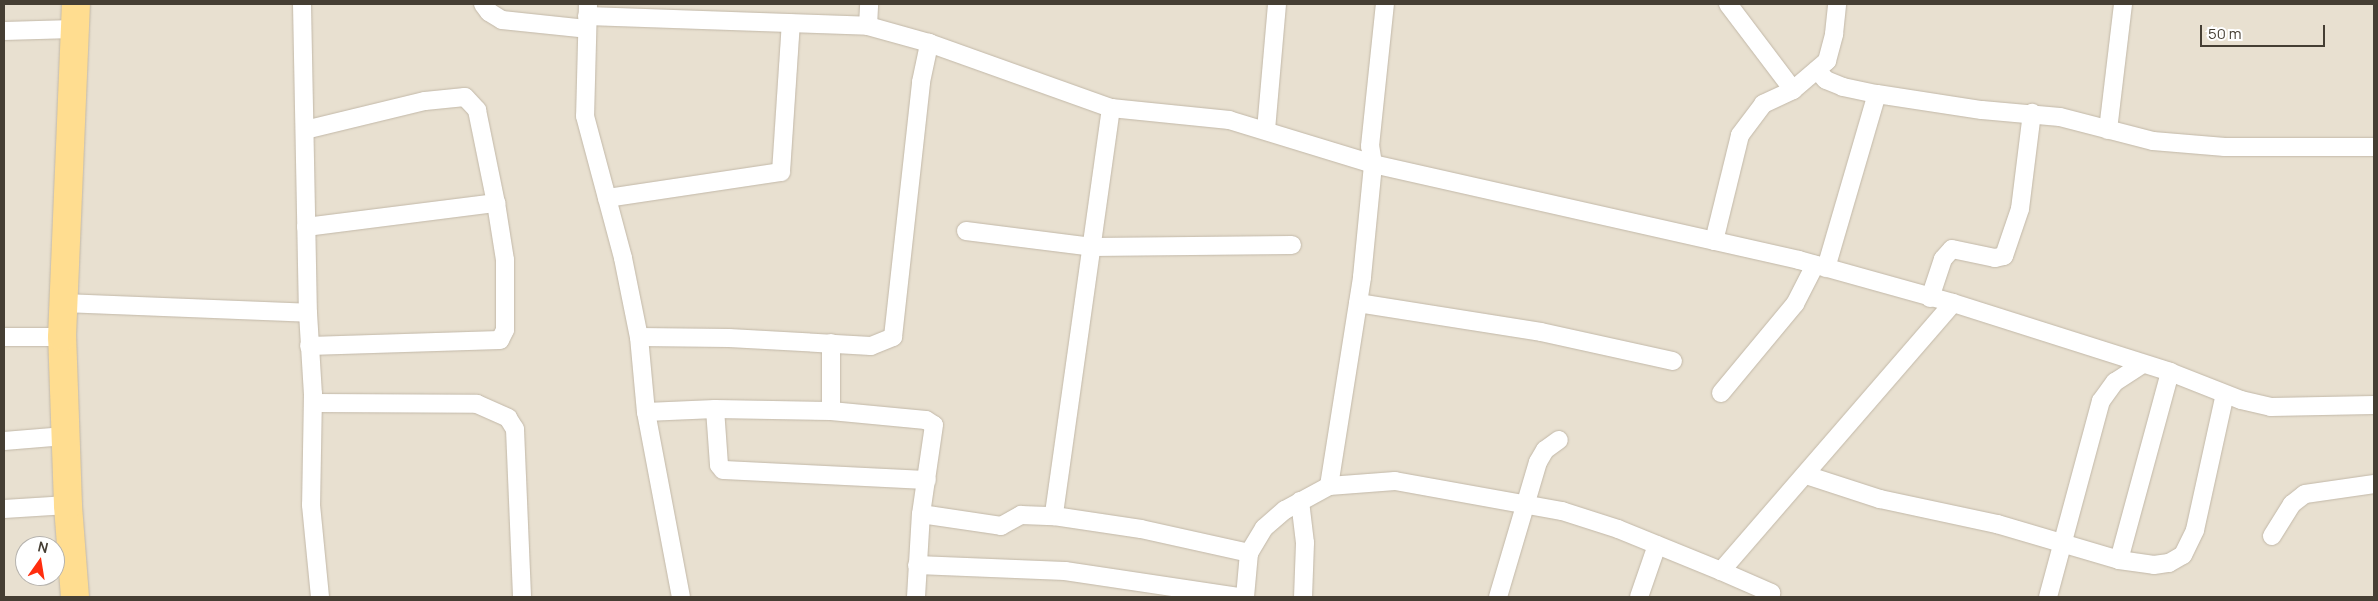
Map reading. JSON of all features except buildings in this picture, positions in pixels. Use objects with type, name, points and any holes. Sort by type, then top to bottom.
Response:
[{"type":"main road","points":[[74,16],[62,337],[68,505],[75,597]]},
{"type":"street","points":[[302,4],[308,314],[313,403],[311,504],[320,597]]},
{"type":"street","points":[[483,4],[502,20],[587,16],[868,26],[929,43],[1111,108],[1229,120],[1373,164],[1821,266],[1953,303],[2170,372],[2225,394],[2271,407],[2374,405]]},
{"type":"street","points":[[868,26],[870,4]]},
{"type":"street","points":[[1266,130],[1277,4]]},
{"type":"street","points":[[1328,486],[1358,303],[1373,164],[1370,146],[1384,4]]},
{"type":"street","points":[[1728,4],[1793,90]]},
{"type":"street","points":[[1714,241],[1740,136],[1763,104],[1793,90],[1827,61],[1831,49],[1837,4]]},
{"type":"street","points":[[2108,130],[2123,4]]},
{"type":"street","points":[[4,31],[74,16]]},
{"type":"street","points":[[587,16],[585,116],[607,198],[639,337],[646,412],[681,597]]},
{"type":"street","points":[[607,198],[781,172],[791,23]]},
{"type":"street","points":[[639,337],[832,343],[870,346],[887,342],[892,337],[922,82],[929,43]]},
{"type":"street","points":[[1817,70],[1826,80],[1843,87],[1982,110],[2032,113],[2153,141],[2225,147],[2374,147]]},
{"type":"street","points":[[1721,393],[1795,304],[1821,266],[1877,94]]},
{"type":"street","points":[[305,130],[424,101],[465,96],[477,110],[496,203],[505,260],[505,330],[500,340],[309,346]]},
{"type":"street","points":[[1054,516],[1111,108]]},
{"type":"street","points":[[1930,298],[1943,259],[1952,249],[1995,258],[2004,256],[2020,209],[2032,113]]},
{"type":"street","points":[[306,227],[496,203]]},
{"type":"street","points":[[966,231],[1092,247],[1292,245]]},
{"type":"street","points":[[63,303],[308,314]]},
{"type":"street","points":[[1358,303],[1541,332],[1672,362]]},
{"type":"street","points":[[1721,571],[1806,476],[1953,303]]},
{"type":"street","points":[[4,337],[62,337]]},
{"type":"street","points":[[832,343],[832,411]]},
{"type":"street","points":[[2048,597],[2101,401],[2115,382],[2143,364]]},
{"type":"street","points":[[2119,560],[2170,372]]},
{"type":"street","points":[[1806,476],[1880,499],[1945,511],[2064,542],[2119,560],[2154,565],[2169,563],[2184,555],[2195,530],[2225,394]]},
{"type":"street","points":[[313,403],[477,404],[508,418],[515,429],[522,597]]},
{"type":"street","points":[[646,412],[715,409],[832,411],[932,421],[934,432],[921,514],[916,597]]},
{"type":"street","points":[[715,409],[719,465],[723,470],[927,480]]},
{"type":"street","points":[[4,441],[65,436]]},
{"type":"street","points":[[1498,597],[1538,462],[1545,450],[1559,440]]},
{"type":"street","points":[[1245,597],[1249,553],[1264,528],[1300,501],[1328,486],[1395,481],[1562,511],[1658,545],[1721,571],[1774,596]]},
{"type":"street","points":[[2272,536],[2292,504],[2305,494],[2374,484]]},
{"type":"street","points":[[1300,501],[1305,543],[1303,597]]},
{"type":"street","points":[[4,509],[68,505]]},
{"type":"street","points":[[921,514],[1001,526],[1021,515],[1054,516],[1141,529],[1249,553]]},
{"type":"street","points":[[1638,597],[1658,545]]},
{"type":"street","points":[[917,565],[1065,571],[1240,597]]},
{"type":"shaded area","points":[[4,4],[2374,4],[2374,597],[4,597]]}]
